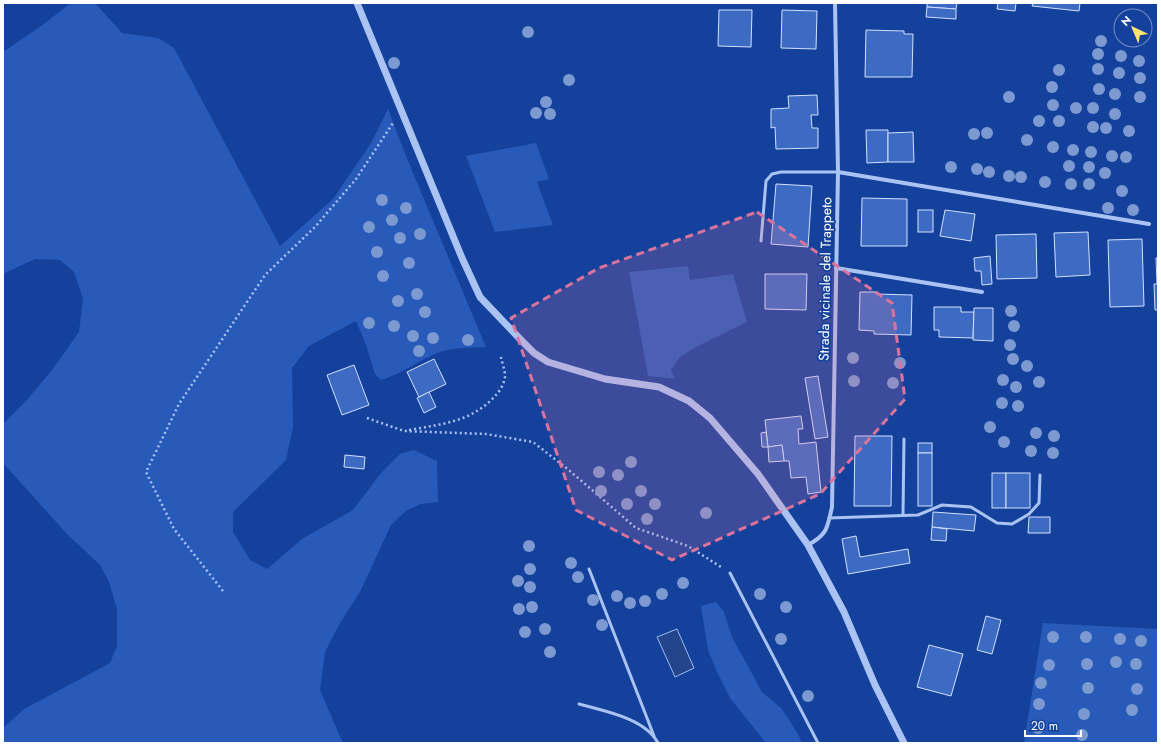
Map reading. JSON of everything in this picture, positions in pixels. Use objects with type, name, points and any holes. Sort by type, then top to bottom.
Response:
[{"type":"street","points":[[357,3],[462,258],[480,296],[534,353],[548,362],[606,379],[660,387],[689,401],[710,418],[758,474],[808,546],[844,612],[875,685],[904,743]]},
{"type":"street","name":"Strada vicinale del Trappeto","points":[[808,546],[820,538],[827,527],[832,507],[838,172],[835,3]]},
{"type":"street","points":[[838,172],[1149,224]]},
{"type":"street","points":[[836,268],[982,292]]},
{"type":"lane","points":[[761,241],[766,181],[772,174],[781,172],[838,172]]},
{"type":"lane","points":[[903,515],[904,438]]},
{"type":"lane","points":[[829,518],[918,514],[942,505],[971,507],[997,523],[1012,524],[1029,514],[1039,503],[1040,476]]},
{"type":"lane","points":[[589,569],[658,743]]},
{"type":"lane","points":[[730,573],[818,743]]},
{"type":"lane","points":[[579,704],[631,719],[654,736]]},
{"type":"path","points":[[223,592],[174,529],[146,472],[178,404],[265,275],[315,227],[356,179],[401,110]]},
{"type":"path","points":[[404,431],[451,422],[471,416],[490,402],[500,391],[505,376],[501,357]]},
{"type":"path","points":[[367,418],[404,431],[486,434],[534,442],[636,528],[688,546],[730,573]]},
{"type":"highlighted area","points":[[757,212],[892,303],[905,399],[820,494],[672,560],[576,510],[511,318],[599,268]]},
{"type":"shaded area","points":[[71,3],[95,3],[122,33],[158,38],[174,48],[280,246],[333,199],[371,143],[388,109],[408,161],[486,347],[446,350],[425,358],[397,374],[381,380],[375,374],[365,342],[356,321],[309,346],[292,368],[293,428],[286,460],[233,512],[233,532],[250,560],[267,569],[302,539],[353,510],[381,473],[400,454],[414,450],[437,461],[438,502],[421,504],[406,511],[391,525],[360,592],[340,623],[325,652],[320,690],[343,743],[3,743],[3,728],[24,709],[110,663],[117,646],[117,609],[109,582],[100,565],[67,534],[3,463],[3,424],[26,401],[52,370],[79,332],[83,299],[74,272],[60,260],[35,259],[3,274],[3,52]]},
{"type":"shaded area","points":[[536,143],[549,179],[537,182],[553,225],[495,232],[466,156]]},
{"type":"shaded area","points":[[688,266],[690,280],[733,274],[747,322],[700,345],[680,357],[671,370],[675,379],[648,376],[629,272]]},
{"type":"shaded area","points":[[716,602],[724,612],[732,637],[762,692],[782,709],[802,743],[766,743],[730,698],[708,650],[701,606]]},
{"type":"shaded area","points":[[1043,623],[1158,629],[1158,743],[1024,743]]},
{"type":"shaded area","points":[[677,629],[694,668],[675,677],[657,637]]},
{"type":"building","points":[[927,3],[957,3],[956,9],[927,7]]},
{"type":"building","points":[[998,3],[1016,3],[1015,11],[997,9]]},
{"type":"building","points":[[1033,3],[1080,3],[1079,11],[1032,6]]},
{"type":"building","points":[[927,7],[956,9],[956,19],[926,17]]},
{"type":"building","points":[[719,10],[752,10],[751,47],[718,46]]},
{"type":"building","points":[[782,10],[817,11],[816,49],[781,48]]},
{"type":"building","points":[[866,30],[904,31],[904,34],[913,34],[912,77],[865,77]]},
{"type":"building","points":[[817,95],[818,115],[811,115],[812,128],[818,128],[818,148],[776,149],[775,127],[771,128],[771,109],[789,108],[788,96]]},
{"type":"building","points":[[866,130],[888,130],[888,162],[867,163]]},
{"type":"building","points":[[913,132],[914,162],[888,162],[888,133]]},
{"type":"building","points":[[776,184],[812,186],[808,247],[771,244]]},
{"type":"building","points":[[862,198],[907,199],[907,246],[861,246]]},
{"type":"building","points":[[918,210],[933,210],[933,232],[918,232]]},
{"type":"building","points":[[945,210],[975,214],[971,241],[940,236]]},
{"type":"building","points":[[1088,232],[1090,275],[1056,277],[1054,233]]},
{"type":"building","points":[[1036,234],[1037,278],[997,279],[996,235]]},
{"type":"building","points":[[1142,239],[1144,306],[1110,307],[1108,240]]},
{"type":"building","points":[[990,256],[992,284],[982,285],[981,271],[975,271],[974,258]]},
{"type":"building","points":[[1156,258],[1158,258],[1158,284],[1157,284]]},
{"type":"building","points":[[765,274],[807,274],[806,310],[765,309]]},
{"type":"building","points":[[1154,284],[1158,284],[1158,310],[1155,310]]},
{"type":"building","points":[[860,292],[912,295],[911,335],[874,334],[874,331],[859,330]]},
{"type":"building","points":[[934,307],[961,307],[961,312],[974,312],[973,338],[939,337],[939,330],[934,330]]},
{"type":"building","points":[[974,308],[993,308],[993,341],[973,340]]},
{"type":"building","points":[[434,359],[446,384],[419,397],[407,372]]},
{"type":"building","points":[[354,365],[369,405],[342,415],[327,375]]},
{"type":"building","points":[[818,376],[828,437],[815,439],[805,378]]},
{"type":"building","points":[[429,392],[436,407],[424,413],[417,398]]},
{"type":"building","points":[[801,416],[803,429],[798,429],[799,444],[816,442],[821,492],[808,494],[806,477],[791,478],[789,461],[784,461],[782,445],[768,447],[765,420]]},
{"type":"building","points":[[766,432],[768,447],[762,447],[761,433]]},
{"type":"building","points":[[855,436],[892,436],[891,506],[854,506]]},
{"type":"building","points":[[918,443],[932,443],[932,453],[918,453]]},
{"type":"building","points":[[782,445],[784,461],[769,462],[768,447]]},
{"type":"building","points":[[918,453],[932,453],[932,506],[918,506]]},
{"type":"building","points":[[345,455],[365,457],[364,469],[344,467]]},
{"type":"building","points":[[992,473],[1006,473],[1006,508],[992,508]]},
{"type":"building","points":[[1006,473],[1030,473],[1030,508],[1006,508]]},
{"type":"building","points":[[933,512],[976,515],[974,531],[932,527]]},
{"type":"building","points":[[1029,517],[1050,517],[1050,533],[1028,533]]},
{"type":"building","points":[[932,527],[947,529],[946,541],[931,540]]},
{"type":"building","points":[[856,536],[860,557],[908,549],[910,563],[848,574],[842,539]]},
{"type":"building","points":[[986,616],[1001,620],[992,654],[977,650]]},
{"type":"building","points":[[929,645],[963,654],[951,696],[917,687]]}]
